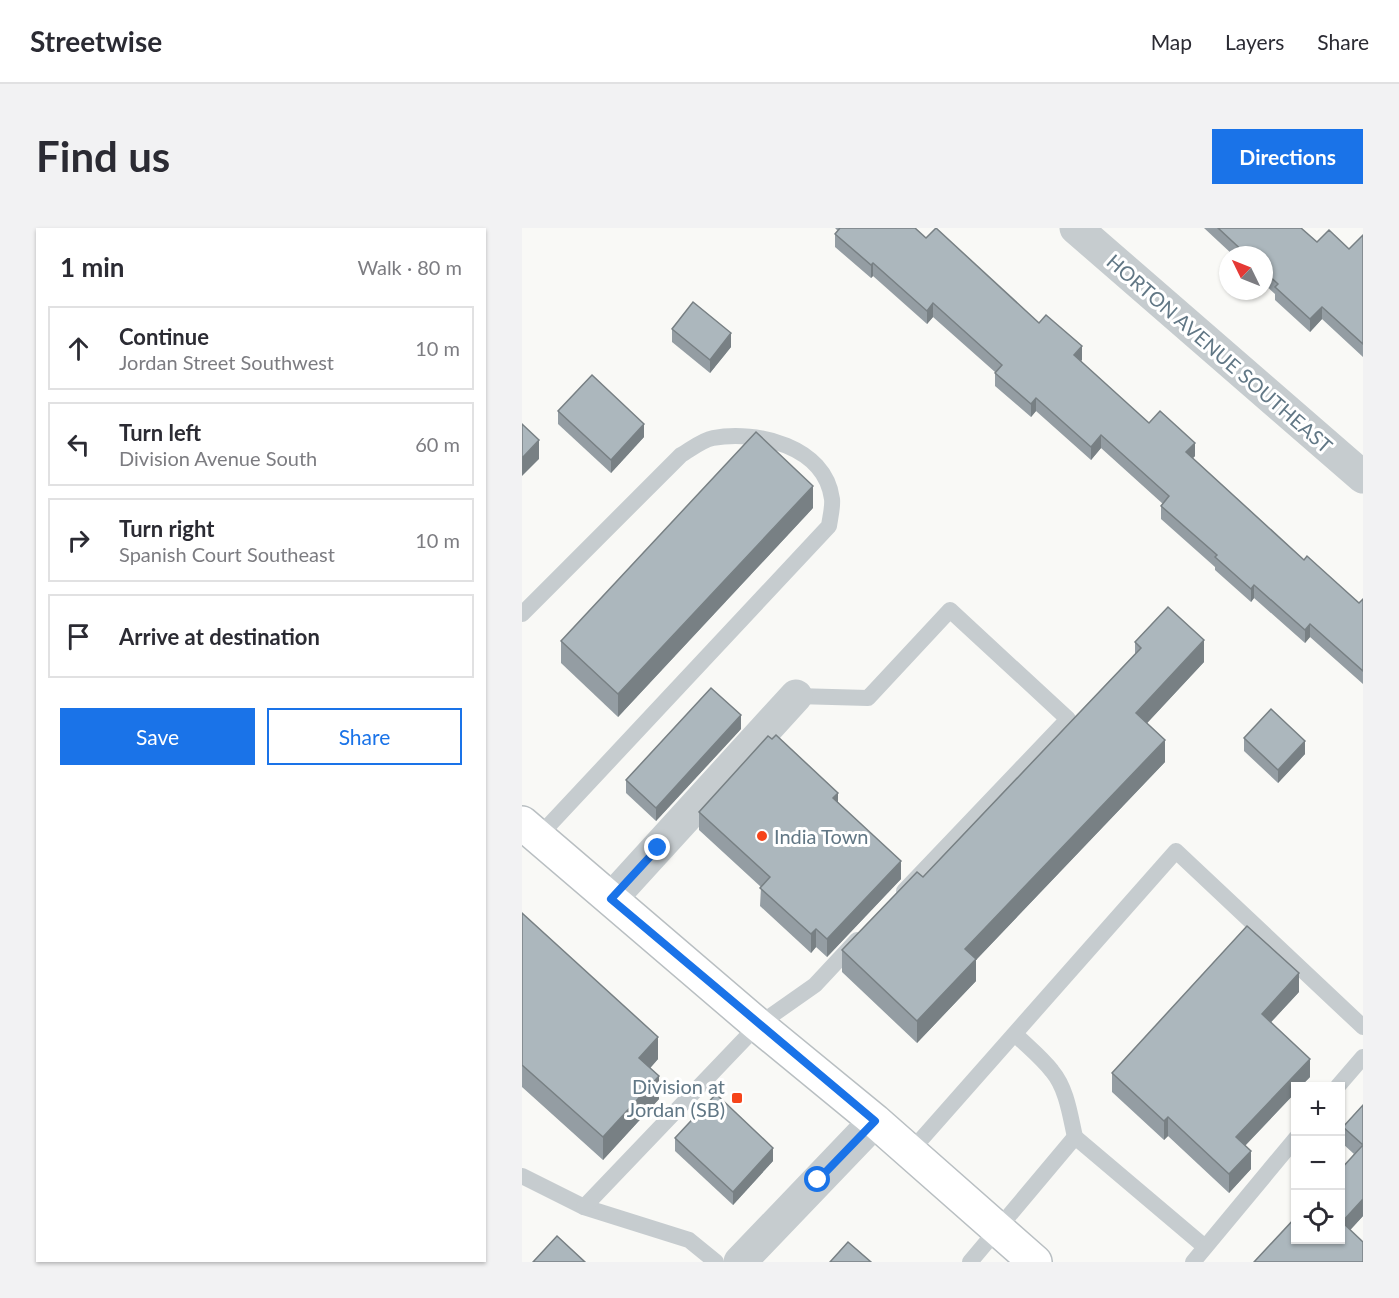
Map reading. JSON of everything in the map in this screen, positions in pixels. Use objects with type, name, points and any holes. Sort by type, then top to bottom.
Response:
[{"type":"main road","points":[[530,830],[758,1025],[875,1121],[1035,1262]]},
{"type":"street","name":"HORTON AVENUE SOUTHEAST","points":[[1076,228],[1363,477]]},
{"type":"street","points":[[611,899],[796,696]]},
{"type":"street","points":[[740,1262],[875,1121]]},
{"type":"lane","points":[[522,614],[681,455],[711,439],[743,435],[787,445],[805,454],[824,476],[832,499],[829,526],[530,830]]},
{"type":"lane","points":[[796,696],[868,698],[950,610],[1068,719],[896,899]]},
{"type":"lane","points":[[910,1152],[1176,851],[1363,1027]]},
{"type":"lane","points":[[584,1207],[758,1025],[814,985],[872,925]]},
{"type":"lane","points":[[1015,1034],[1053,1071],[1069,1108],[1075,1137],[1205,1247]]},
{"type":"lane","points":[[1341,1082],[1363,1057]]},
{"type":"lane","points":[[970,1262],[1075,1137]]},
{"type":"lane","points":[[1193,1262],[1291,1144]]},
{"type":"lane","points":[[522,1176],[584,1207],[689,1240],[716,1262]]},
{"type":"building","points":[[840,228],[915,228],[926,238],[936,228],[1039,323],[1046,315],[1082,346],[1074,355],[1149,423],[1160,411],[1195,443],[1186,452],[1304,560],[1307,556],[1359,603],[1363,599],[1363,671],[1310,624],[1305,630],[1254,585],[1251,589],[1215,557],[1217,555],[1161,506],[1169,496],[1101,435],[1091,447],[1036,398],[1031,404],[995,373],[1002,365],[933,303],[927,311],[873,263],[871,265],[835,234]]},
{"type":"building","points":[[1218,228],[1301,228],[1317,242],[1329,230],[1349,249],[1363,235],[1363,344],[1322,307],[1310,319],[1275,287],[1278,284],[1273,279],[1273,246],[1237,246]]},
{"type":"building","points":[[693,302],[731,333],[710,360],[672,329]]},
{"type":"building","points":[[592,375],[644,424],[611,460],[558,411]]},
{"type":"building","points":[[522,424],[539,440],[522,458]]},
{"type":"building","points":[[756,432],[813,486],[618,694],[561,641]]},
{"type":"building","points":[[1168,607],[1204,640],[1136,713],[1165,740],[965,949],[976,959],[917,1021],[842,950],[917,872],[923,877],[1141,648],[1135,642]]},
{"type":"building","points":[[711,688],[741,715],[656,808],[626,780]]},
{"type":"building","points":[[1271,709],[1305,741],[1278,770],[1244,738]]},
{"type":"building","points":[[776,735],[838,793],[833,798],[901,861],[827,939],[816,929],[811,934],[760,888],[770,877],[699,812],[768,736],[772,739]]},
{"type":"building","points":[[522,913],[658,1037],[639,1058],[659,1076],[603,1137],[522,1065]]},
{"type":"building","points":[[1247,926],[1299,973],[1262,1014],[1310,1059],[1236,1137],[1251,1151],[1229,1174],[1168,1117],[1164,1121],[1112,1073]]},
{"type":"building","points":[[716,1094],[773,1148],[733,1192],[675,1138]]},
{"type":"building","points":[[1363,1105],[1363,1145],[1345,1129],[1345,1125]]},
{"type":"building","points":[[1363,1145],[1363,1199],[1345,1219],[1345,1190],[1345,1165]]},
{"type":"building","points":[[1291,1222],[1291,1244],[1345,1244],[1345,1225],[1363,1242],[1363,1262],[1254,1262]]},
{"type":"building","points":[[557,1236],[585,1262],[533,1262]]},
{"type":"building","points":[[848,1242],[871,1262],[830,1262]]},
{"type":"place","name":"India Town","points":[[762,836]]},
{"type":"place","name":"Division at Jordan (SB)","points":[[737,1098]]},
{"type":"route","points":[[658,848],[611,899],[758,1025],[875,1121],[818,1180]]}]
